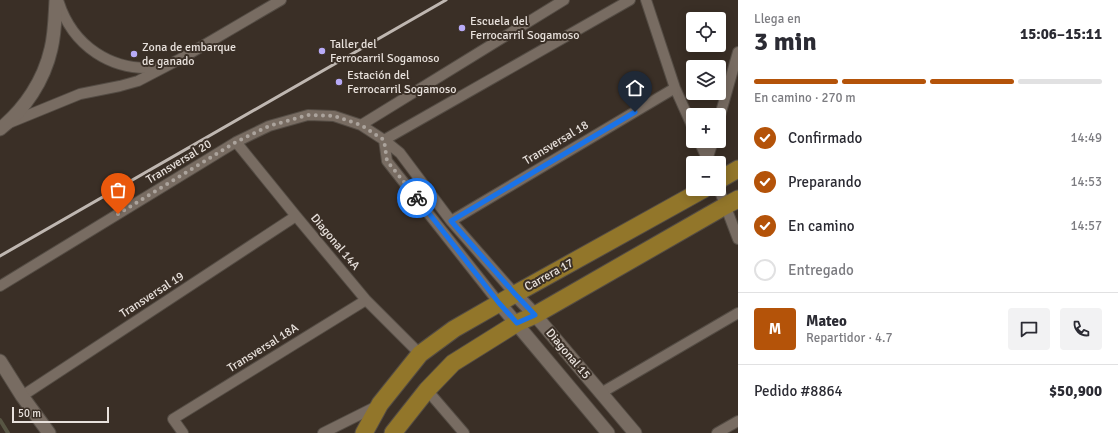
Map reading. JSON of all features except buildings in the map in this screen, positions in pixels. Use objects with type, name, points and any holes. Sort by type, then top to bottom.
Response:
[{"type":"main road","name":"Carrera 17","points":[[364,433],[380,404],[420,354],[454,329],[691,196]]},
{"type":"main road","points":[[394,433],[427,390],[453,363],[517,323],[535,315],[731,202]]},
{"type":"street","points":[[57,0],[69,26],[90,49],[104,58],[119,64],[134,67],[150,68],[166,66]]},
{"type":"street","points":[[3,126],[19,111],[30,97],[46,66],[51,50],[54,32],[57,0]]},
{"type":"street","points":[[361,125],[564,0]]},
{"type":"street","points":[[384,140],[630,0]]},
{"type":"street","points":[[646,0],[675,88],[686,112]]},
{"type":"street","points":[[3,126],[80,94],[120,86],[138,80],[166,66],[276,1]]},
{"type":"street","points":[[722,108],[738,52]]},
{"type":"street","name":"Transversal 18","points":[[451,221],[675,88]]},
{"type":"street","name":"Transversal 20","points":[[0,286],[236,142],[269,126],[308,115],[334,116],[361,125],[384,140]]},
{"type":"street","name":"Diagonal 15","points":[[384,140],[400,153],[451,221],[535,315],[635,433]]},
{"type":"street","name":"Diagonal 15","points":[[384,140],[387,161],[499,303],[608,433]]},
{"type":"street","name":"Diagonal 14A","points":[[236,142],[366,300],[420,354]]},
{"type":"street","points":[[728,179],[738,239]]},
{"type":"street","name":"Transversal 19","points":[[22,396],[296,216]]},
{"type":"street","name":"Transversal 18A","points":[[183,433],[173,419],[366,300]]},
{"type":"street","points":[[601,393],[738,313]]},
{"type":"street","points":[[0,361],[22,396],[49,433]]},
{"type":"street","points":[[427,390],[464,433]]},
{"type":"street","points":[[323,433],[380,404]]},
{"type":"street","points":[[717,433],[738,421]]},
{"type":"waterway","points":[[0,420],[8,433]]},
{"type":"railway","points":[[0,256],[446,0]]},
{"type":"way so far","points":[[118,214],[236,142],[269,126],[308,115],[334,116],[361,125],[384,140],[387,161],[417,198]]},
{"type":"place","name":"Escuela del Ferrocarril Sogamoso","points":[[462,28]]},
{"type":"place","name":"Taller del Ferrocarril Sogamoso","points":[[322,51]]},
{"type":"place","name":"Zona de embarque de ganado","points":[[134,54]]},
{"type":"place","name":"Estación del Ferrocarril Sogamoso","points":[[339,82]]},
{"type":"route","points":[[417,198],[499,303],[517,323],[535,315],[451,221],[635,112]]}]
